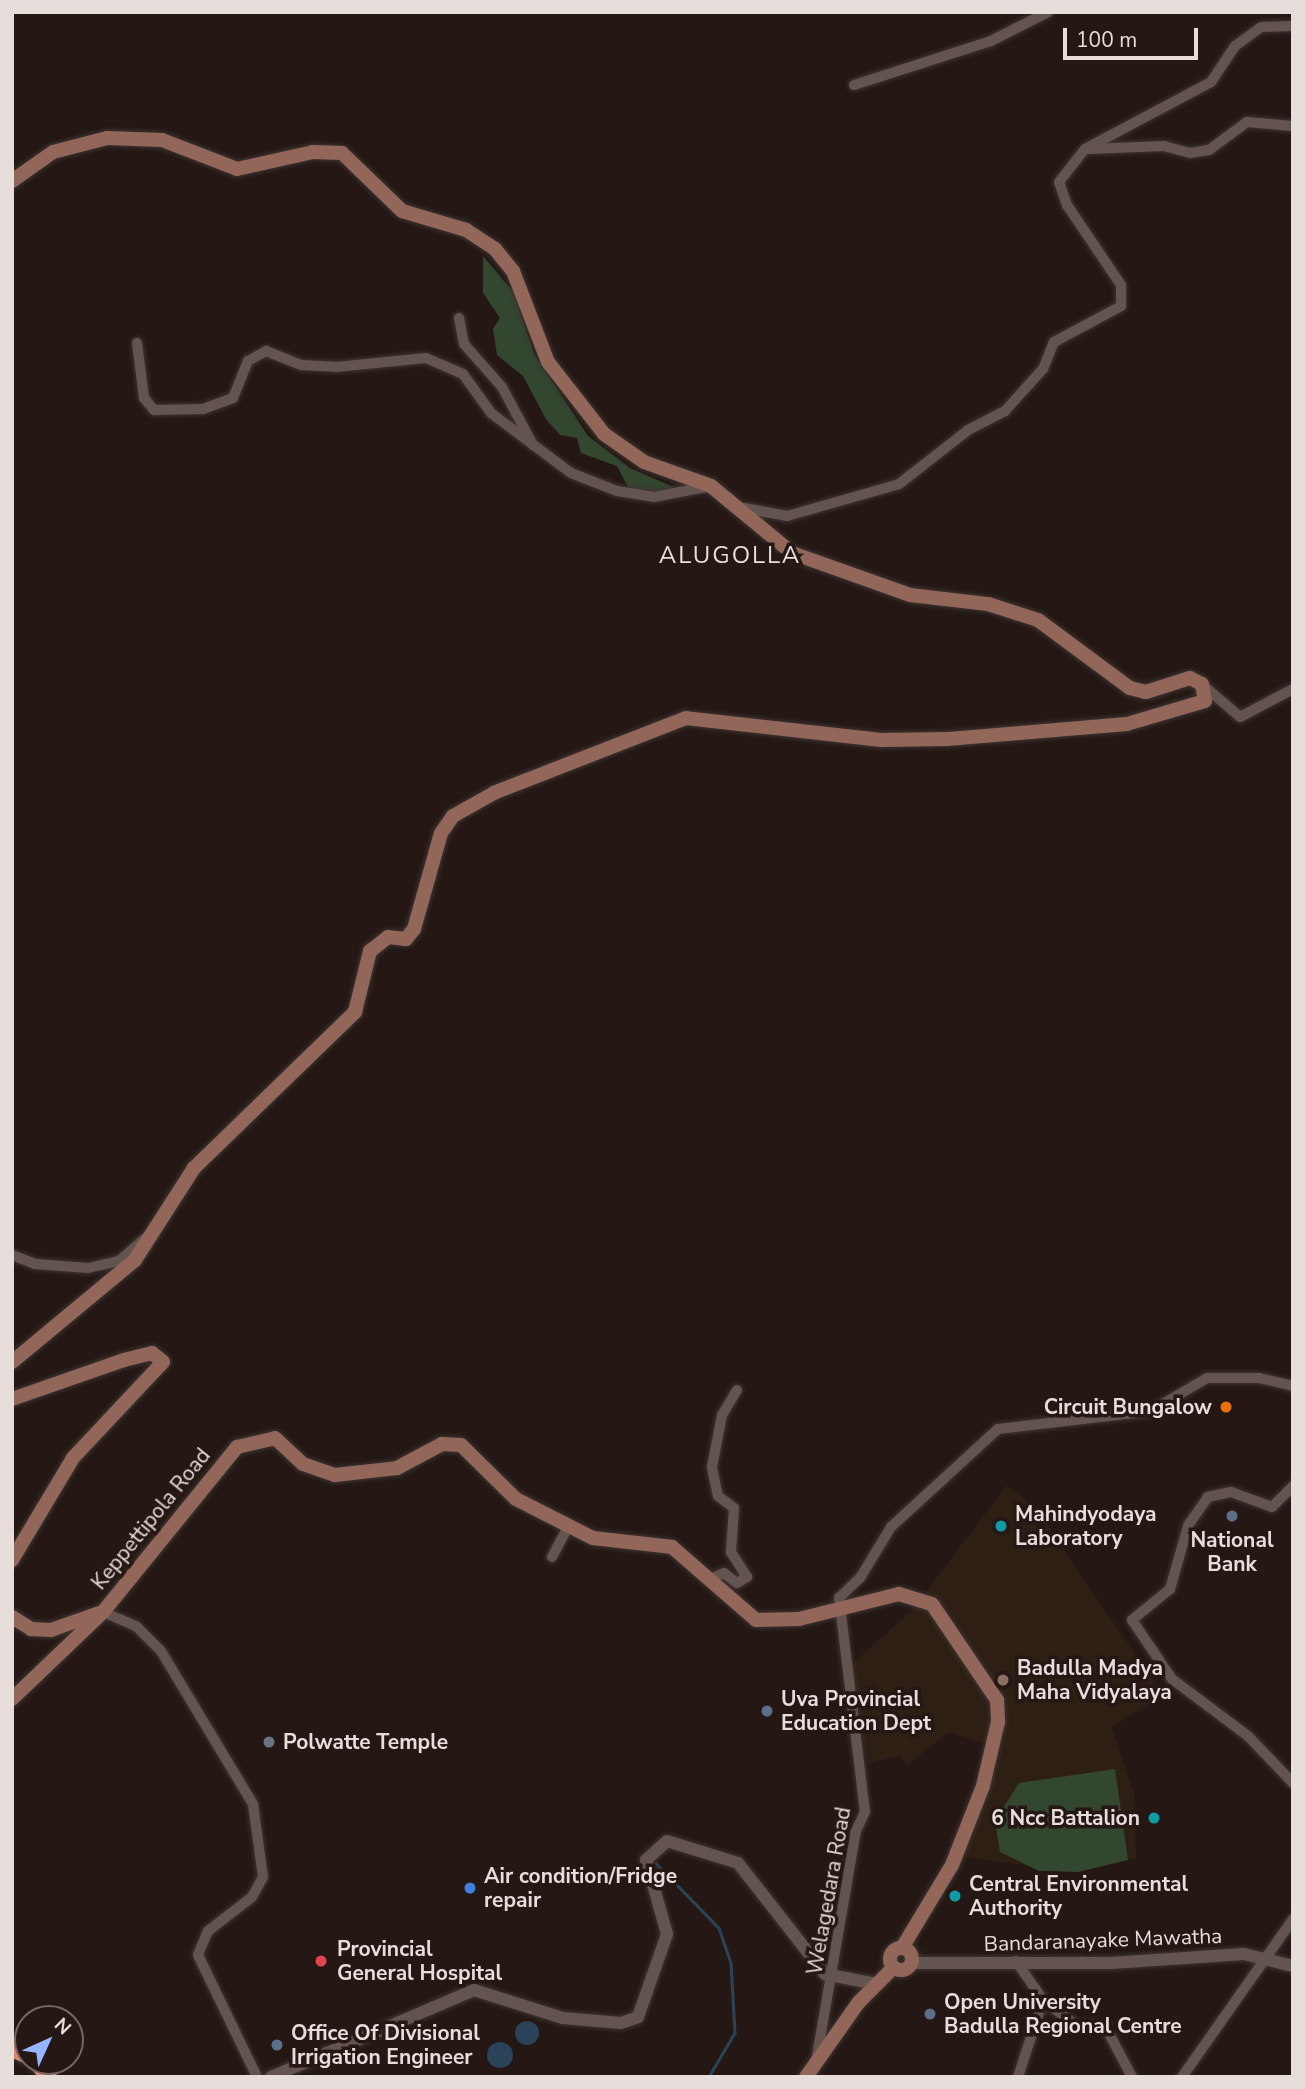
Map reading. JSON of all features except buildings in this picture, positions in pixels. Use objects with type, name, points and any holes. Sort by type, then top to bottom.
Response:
[{"type":"main road","points":[[12,181],[52,152],[107,138],[162,140],[237,169],[313,152],[342,153],[402,211],[466,230],[495,249],[513,271],[548,362],[604,433],[643,462],[711,486],[744,508],[792,554],[911,595],[988,604],[1038,621],[1130,688],[1146,692],[1190,678],[1202,684],[1202,705],[1182,704],[1127,724],[1083,724],[1010,736],[881,740],[686,718],[494,793],[453,816],[441,833],[414,929],[406,939],[388,937],[370,951],[355,1012],[194,1168],[135,1260],[12,1362]]},
{"type":"main road","points":[[12,1399],[152,1353],[163,1362],[113,1408],[64,1469],[12,1560]]},
{"type":"main road","name":"Keppettipola Road","points":[[12,1699],[103,1612],[237,1447],[262,1438],[287,1443],[303,1464],[334,1475],[397,1468],[442,1444],[461,1445],[516,1499],[569,1525],[616,1543],[672,1547],[756,1620],[799,1619],[899,1594],[932,1604],[997,1700],[983,1786],[952,1865],[902,1948],[892,1953],[894,1967]]},
{"type":"main road","points":[[12,1617],[31,1629],[51,1630],[103,1612]]},
{"type":"main road","points":[[813,2071],[876,1984],[894,1967],[904,1970],[912,1963],[902,1948]]},
{"type":"street","points":[[854,85],[991,41],[1048,12]]},
{"type":"street","points":[[744,508],[787,516],[898,484],[968,430],[1005,411],[1043,369],[1054,342],[1121,306],[1121,285],[1067,205],[1059,181],[1084,149],[1211,82],[1235,46],[1261,27],[1293,26]]},
{"type":"street","points":[[1084,149],[1164,146],[1190,153],[1209,150],[1247,122],[1293,126]]},
{"type":"street","points":[[459,318],[464,344],[502,387],[535,449]]},
{"type":"street","points":[[136,343],[144,398],[168,413],[233,398],[248,361],[266,351],[301,365],[336,367],[426,358],[463,374],[491,414],[535,449],[617,491],[676,496],[711,486]]},
{"type":"street","points":[[1202,684],[1240,717],[1293,690]]},
{"type":"street","points":[[12,1255],[36,1264],[88,1268],[119,1261],[156,1229]]},
{"type":"street","points":[[837,1609],[891,1527],[998,1429],[1012,1422],[1151,1411],[1207,1378],[1259,1378],[1293,1386]]},
{"type":"street","points":[[710,1579],[724,1573],[737,1583],[747,1577],[731,1552],[734,1508],[718,1496],[712,1467],[722,1415],[737,1390]]},
{"type":"street","points":[[1293,1486],[1272,1507],[1231,1492],[1208,1497],[1188,1525],[1170,1589],[1132,1620],[1172,1679],[1248,1737],[1293,1783]]},
{"type":"street","points":[[552,1557],[569,1525]]},
{"type":"street","name":"Welagedara Road","points":[[813,2071],[834,1976],[856,1831],[865,1812],[837,1609]]},
{"type":"street","points":[[103,1612],[136,1626],[161,1651],[253,1804],[262,1877],[252,1897],[208,1931],[198,1955],[257,2077]]},
{"type":"street","points":[[271,2077],[474,1990],[563,2018],[621,2023],[638,2017],[667,1934],[646,1860],[667,1841],[738,1863],[808,1956],[834,1976],[859,1978],[876,1984]]},
{"type":"street","points":[[1182,2077],[1270,1956],[1293,1919]]},
{"type":"street","name":"Bandaranayake Mawatha","points":[[912,1963],[1270,1956],[1293,1965]]},
{"type":"street","points":[[1016,1961],[1043,2000],[1077,2026],[1105,2026],[1132,2077]]},
{"type":"street","points":[[1018,2077],[1043,2000]]},
{"type":"shaded area","name":"Badulla Madya Maha Vidyalaya","points":[[1006,1486],[1034,1506],[1163,1695],[1112,1727],[1134,1793],[1136,1858],[1078,1872],[956,1856],[993,1746],[949,1732],[907,1765],[899,1755],[868,1764],[850,1666],[914,1608]]},
{"type":"green space","points":[[483,256],[514,293],[534,354],[588,436],[630,468],[687,493],[629,489],[617,466],[581,453],[577,438],[560,435],[546,419],[523,376],[497,355],[493,329],[500,318],[483,293]]},
{"type":"green space","points":[[1115,1769],[1128,1860],[1078,1872],[1039,1871],[1000,1852],[995,1821],[1019,1783]]},
{"type":"water","points":[[527,2021],[538,2028],[539,2033],[532,2044],[527,2045],[516,2038],[515,2033],[522,2022]]},
{"type":"water","points":[[500,2042],[509,2046],[513,2055],[509,2064],[500,2068],[491,2064],[487,2055],[491,2046]]},
{"type":"waterway","points":[[656,1863],[719,1928],[731,1963],[735,2033],[709,2077]]},
{"type":"place","name":"Circuit Bungalow","points":[[1226,1407]]},
{"type":"place","name":"National Bank","points":[[1232,1516]]},
{"type":"place","name":"Mahindyodaya Laboratory","points":[[1001,1526]]},
{"type":"place","name":"Badulla Madya Maha Vidyalaya","points":[[1003,1680]]},
{"type":"place","name":"Uva Provincial Education Dept","points":[[767,1711]]},
{"type":"place","name":"Polwatte Temple","points":[[269,1742]]},
{"type":"place","name":"6 Ncc Battalion","points":[[1154,1818]]},
{"type":"place","name":"Air condition/Fridge repair","points":[[470,1888]]},
{"type":"place","name":"Central Environmental Authority","points":[[955,1896]]},
{"type":"place","name":"Provincial General Hospital","points":[[321,1961]]},
{"type":"place","name":"Open University Badulla Regional Centre","points":[[930,2014]]},
{"type":"place","name":"Office Of Divisional Irrigation Engineer","points":[[277,2045]]},
{"type":"district","name":"ALUGOLLA","points":[[730,556]]}]
